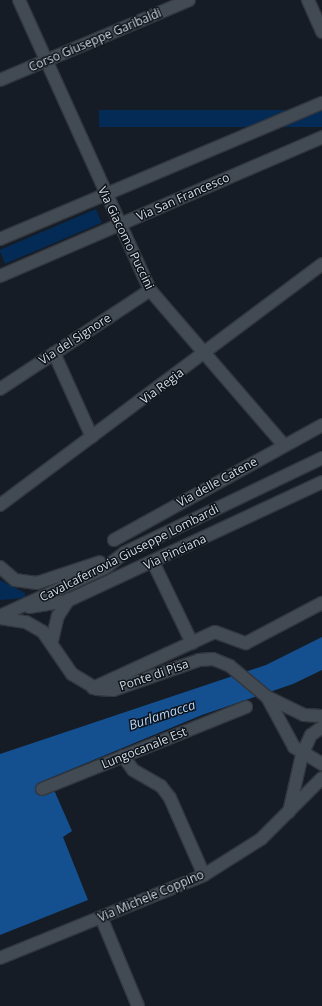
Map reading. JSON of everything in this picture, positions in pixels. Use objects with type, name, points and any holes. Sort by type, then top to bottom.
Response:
[{"type":"street","name":"Via Giacomo Puccini","points":[[19,0],[119,225],[150,290],[284,445]]},
{"type":"street","name":"Corso Giuseppe Garibaldi","points":[[0,80],[189,0]]},
{"type":"street","points":[[308,0],[322,32]]},
{"type":"street","points":[[0,239],[322,103]]},
{"type":"street","name":"Via San Francesco","points":[[0,276],[322,137]]},
{"type":"street","name":"Via Regia","points":[[0,505],[205,354],[322,264]]},
{"type":"street","name":"Via del Signore","points":[[0,389],[150,290]]},
{"type":"street","points":[[54,353],[92,437]]},
{"type":"street","name":"Via delle Catene","points":[[114,540],[322,425]]},
{"type":"street","name":"Cavalcaferrovia Giuseppe Lombardi","points":[[0,617],[105,568],[124,553],[322,458]]},
{"type":"street","name":"Via Pinciana","points":[[24,606],[67,601],[322,482]]},
{"type":"street","points":[[0,567],[15,580],[36,584],[124,553]]},
{"type":"street","points":[[153,562],[192,643]]},
{"type":"street","points":[[0,617],[26,622],[52,641],[58,616],[67,601],[105,568]]},
{"type":"street","points":[[93,688],[215,632],[246,643],[322,603]]},
{"type":"street","name":"Ponte di Pisa","points":[[52,641],[72,674],[93,688],[113,690],[207,658],[230,666],[267,697]]},
{"type":"street","points":[[267,697],[300,714],[322,716]]},
{"type":"street","points":[[267,697],[292,743],[302,755],[322,764]]},
{"type":"street","name":"Lungocanale Est","points":[[42,789],[246,707]]},
{"type":"street","points":[[289,812],[302,755],[312,735],[322,727]]},
{"type":"street","points":[[123,756],[133,770],[161,786],[170,798],[204,875]]},
{"type":"street","name":"Via Michele Coppino","points":[[0,958],[204,875],[254,845],[322,778]]},
{"type":"street","points":[[101,917],[138,1006]]},
{"type":"shaded area","points":[[99,110],[322,110],[322,127],[99,127]]},
{"type":"shaded area","points":[[96,209],[102,223],[5,264],[0,250]]},
{"type":"shaded area","points":[[0,580],[25,593],[25,598],[0,600]]},
{"type":"water","name":"Burlamacca","points":[[322,637],[322,670],[293,684],[202,715],[38,783],[41,795],[54,790],[72,831],[63,837],[88,900],[0,935],[0,754],[266,665]]}]
